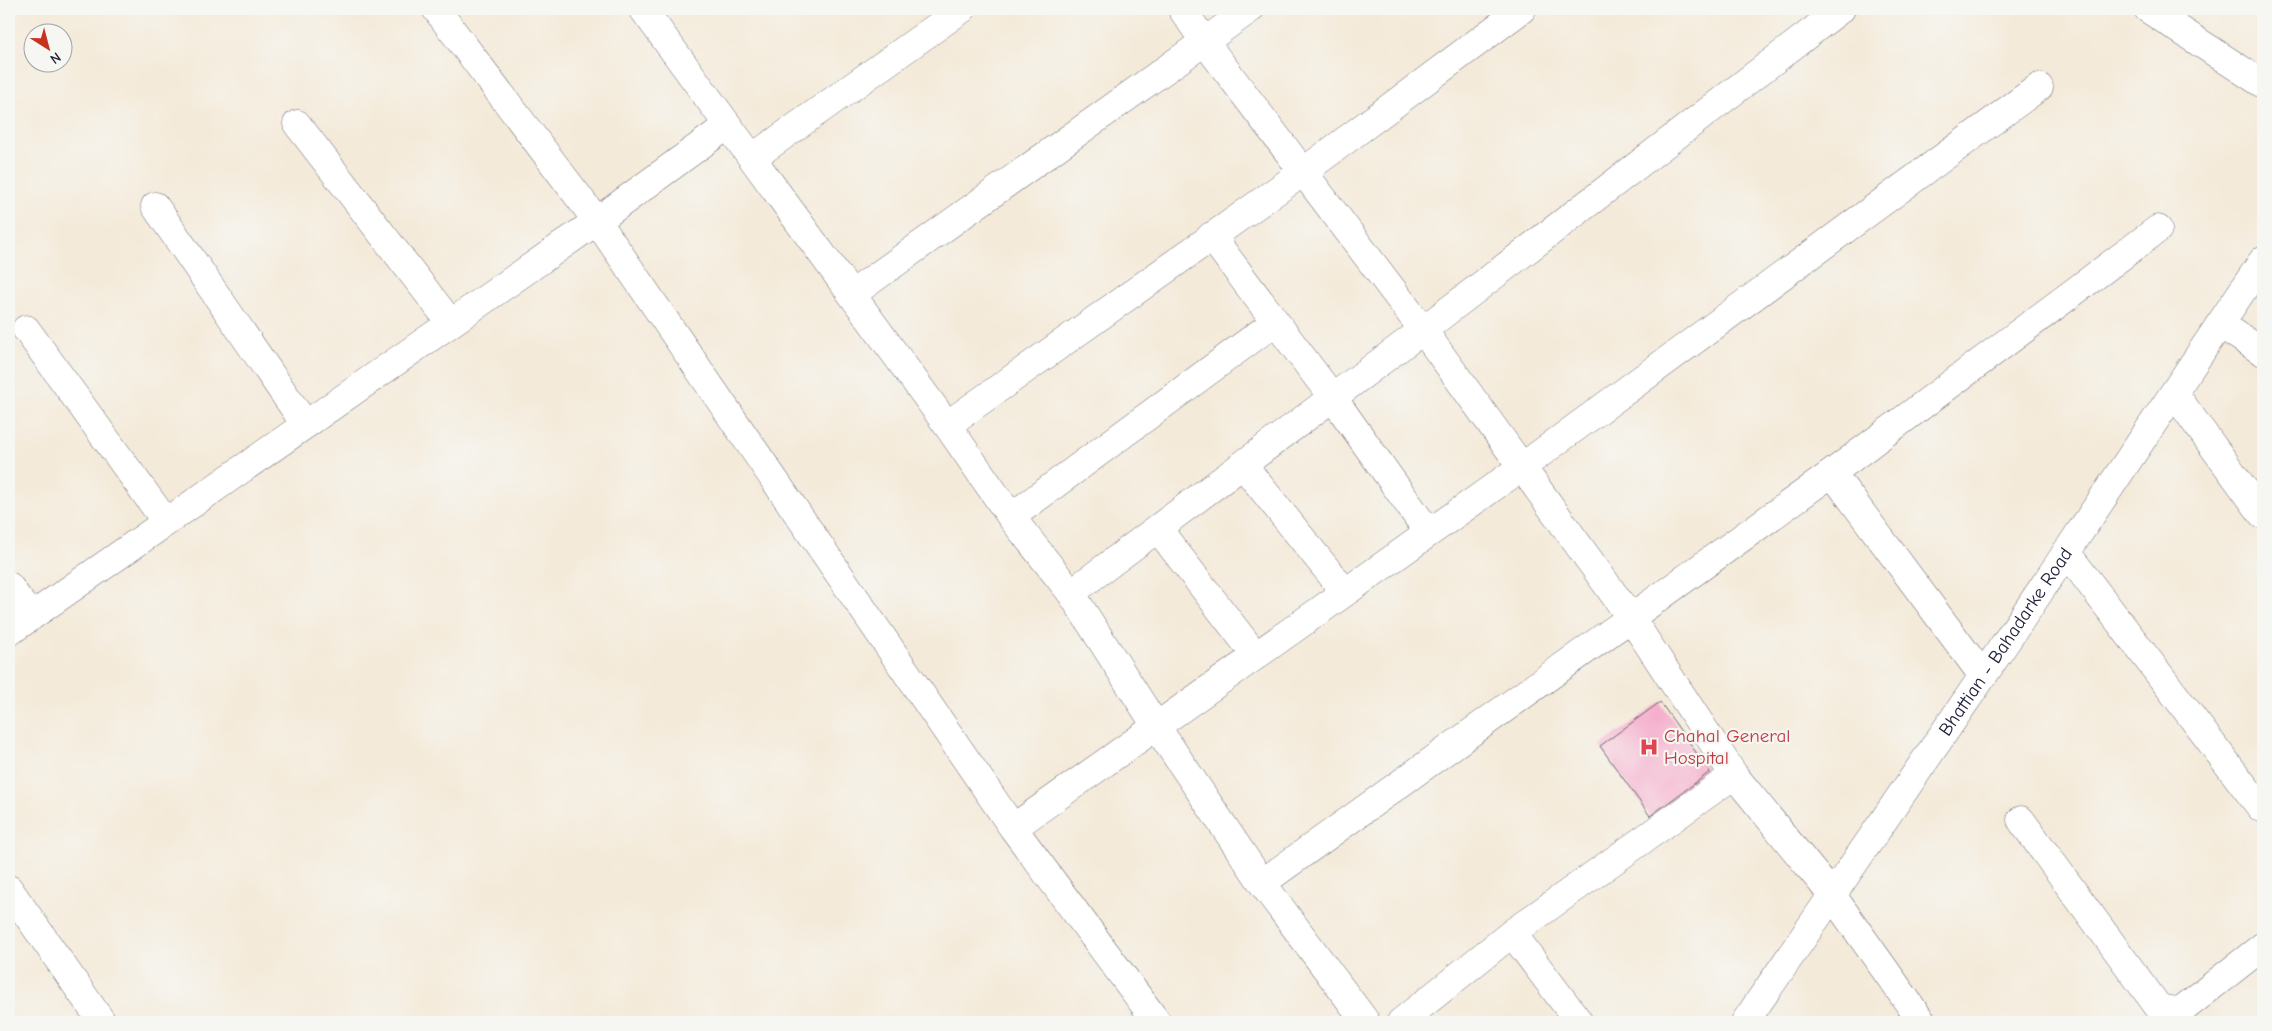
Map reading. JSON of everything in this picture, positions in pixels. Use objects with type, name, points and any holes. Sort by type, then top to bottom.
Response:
[{"type":"street","points":[[436,9],[597,220],[1013,828],[1156,1022]]},
{"type":"street","points":[[643,9],[947,424],[1011,517],[1071,593],[1156,726],[1262,883],[1366,1022]]},
{"type":"street","points":[[752,158],[962,9]]},
{"type":"street","points":[[1182,9],[1204,41],[1423,330],[1631,618],[1734,775],[1832,895],[1922,1022]]},
{"type":"street","points":[[852,294],[1250,9]]},
{"type":"street","points":[[947,424],[1303,172],[1522,9]]},
{"type":"street","points":[[1071,593],[1423,330],[1841,9]]},
{"type":"street","points":[[2148,9],[2263,84]]},
{"type":"street","points":[[1013,828],[1522,467],[2039,87]]},
{"type":"street","points":[[298,124],[450,322]]},
{"type":"street","points":[[9,632],[597,220],[728,125]]},
{"type":"street","points":[[155,206],[305,424]]},
{"type":"street","points":[[1262,883],[1832,473],[2158,229]]},
{"type":"street","points":[[1212,236],[1333,398],[1429,533]]},
{"type":"street","name":"Bhattian - Bahadarke Road","points":[[1746,1022],[1983,676],[2263,260]]},
{"type":"street","points":[[1011,517],[1275,322]]},
{"type":"street","points":[[2220,324],[2263,352]]},
{"type":"street","points":[[26,329],[166,522]]},
{"type":"street","points":[[2174,393],[2263,515]]},
{"type":"street","points":[[1243,464],[1345,592]]},
{"type":"street","points":[[1832,473],[1983,676]]},
{"type":"street","points":[[1158,528],[1256,656]]},
{"type":"street","points":[[2066,552],[2261,808]]},
{"type":"street","points":[[9,586],[31,616]]},
{"type":"street","points":[[1401,1022],[1512,933],[1734,775]]},
{"type":"street","points":[[2021,820],[2160,1008],[2189,1015],[2263,946]]},
{"type":"street","points":[[9,889],[102,1022]]},
{"type":"street","points":[[1512,933],[1579,1022]]},
{"type":"building","points":[[1660,702],[1710,772],[1650,816],[1600,746]]},
{"type":"place","name":"Chahal General Hospital","points":[[1649,747]]}]
